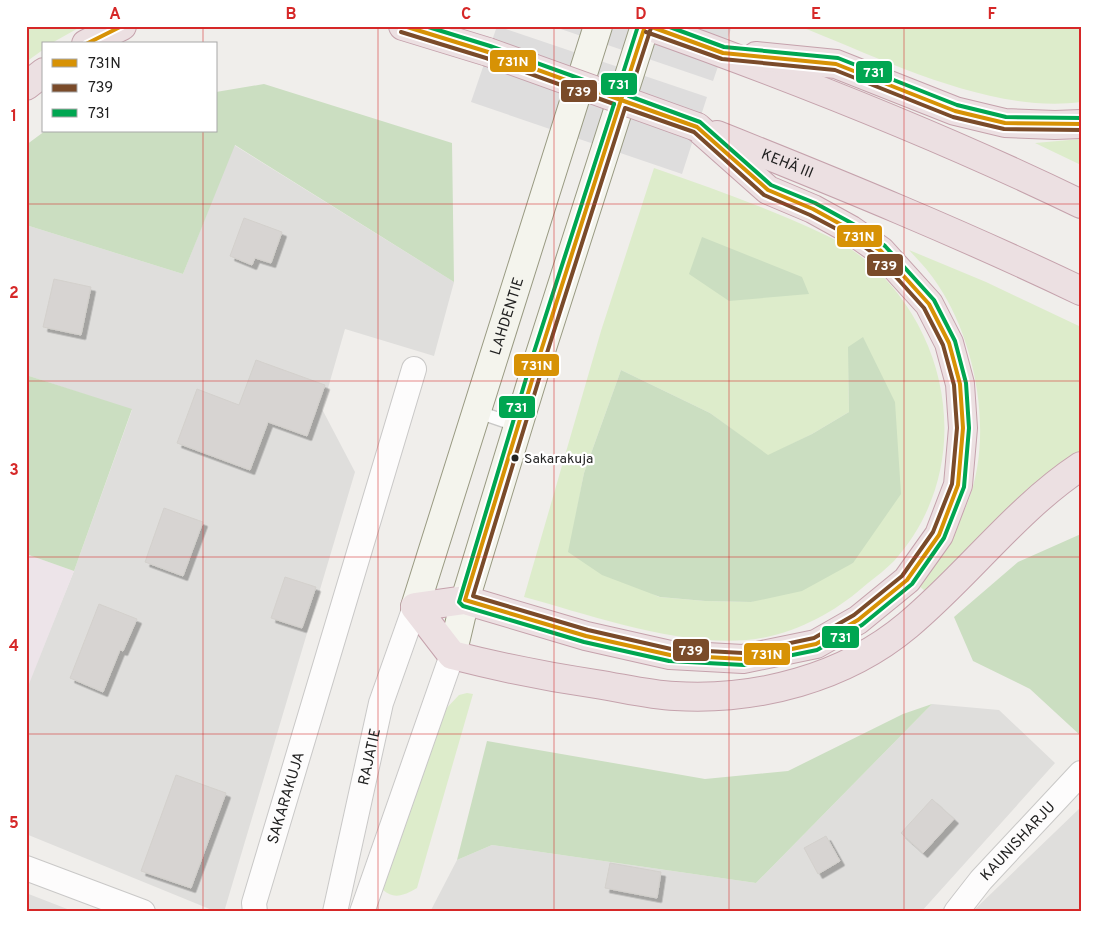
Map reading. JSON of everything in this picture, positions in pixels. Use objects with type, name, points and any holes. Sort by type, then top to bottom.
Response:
[{"type":"highway","points":[[90,42],[122,26]]},
{"type":"highway","name":"KEHÄ III","points":[[403,26],[488,52],[697,128],[891,205],[1003,254],[1081,291]]},
{"type":"highway","points":[[646,26],[722,52],[921,132],[1081,204]]},
{"type":"highway","points":[[722,52],[836,64],[955,111],[1005,123],[1055,126],[1081,124]]},
{"type":"highway","points":[[26,86],[42,74]]},
{"type":"highway","points":[[697,128],[768,190],[813,209],[851,230],[881,251],[929,304],[949,343],[960,384],[963,428],[958,485],[939,535],[907,580],[858,620],[816,644],[743,659],[670,655],[586,636],[465,600],[415,607],[452,655],[558,678],[675,696],[750,693],[824,675],[867,654],[907,626],[1033,504],[1081,466]]},
{"type":"main road","name":"LAHDENTIE","points":[[415,607],[475,411],[598,26]]},
{"type":"main road","points":[[452,655],[465,600],[646,26]]},
{"type":"street","name":"SAKARAKUJA","points":[[255,912],[254,903],[414,369]]},
{"type":"street","name":"RAJATIE","points":[[334,912],[381,703],[415,607]]},
{"type":"street","points":[[362,912],[452,655]]},
{"type":"street","name":"KAUNISHARJU","points":[[956,912],[981,880],[1081,773]]},
{"type":"street","points":[[26,868],[143,912]]},
{"type":"lane","points":[[475,411],[519,426]]},
{"type":"shaded area","points":[[234,145],[454,282],[434,356],[345,329],[322,409],[355,472],[224,912],[217,912],[26,834],[26,689],[74,571],[132,410],[26,375],[26,225],[183,274]]},
{"type":"shaded area","points":[[26,554],[74,571],[27,689],[26,689]]},
{"type":"shaded area","points":[[932,704],[999,710],[1055,763],[921,912],[430,912],[457,860],[492,845],[756,883]]},
{"type":"shaded area","points":[[1081,807],[1081,912],[972,912]]},
{"type":"shaded area","points":[[26,893],[75,912],[26,912]]},
{"type":"green space","points":[[26,26],[82,26],[54,42],[42,42],[42,50],[26,62]]},
{"type":"green space","points":[[799,26],[1081,26],[1081,102],[1046,104],[1010,100],[974,92],[901,68]]},
{"type":"green space","points":[[264,84],[452,143],[454,282],[235,145],[183,274],[26,225],[26,145],[44,132],[218,132],[218,92]]},
{"type":"green space","points":[[1081,139],[1081,165],[1035,143]]},
{"type":"green space","points":[[654,168],[773,212],[846,246],[863,258],[894,289],[918,324],[934,363],[943,404],[944,445],[936,486],[920,525],[894,561],[846,601],[811,622],[771,636],[742,640],[679,637],[614,622],[524,597],[601,331]],"holes":[[[848,347],[853,563],[751,602],[705,601],[659,597],[569,552],[584,473],[621,370],[710,413],[768,456],[812,434],[849,412]]]},
{"type":"green space","points":[[702,237],[802,277],[809,294],[729,301],[689,274]]},
{"type":"green space","points":[[909,250],[986,282],[1081,327],[1081,455],[1014,503],[925,591],[918,585],[951,536],[967,504],[975,478],[979,450],[980,421],[977,392],[963,334],[952,308],[938,285]]},
{"type":"green space","points":[[863,337],[895,402],[901,494],[853,563],[802,591],[751,602],[705,601],[660,597],[602,575],[568,552],[584,473],[621,370],[710,413],[768,455],[812,434],[849,412],[848,347]]},
{"type":"green space","points":[[26,375],[132,409],[74,571],[26,554]]},
{"type":"green space","points":[[1081,534],[1081,736],[1030,689],[973,661],[954,617],[1018,562]]},
{"type":"green space","points":[[473,694],[417,888],[404,894],[391,895],[383,890],[385,880],[440,715],[459,695]]},
{"type":"green space","points":[[932,704],[756,883],[492,845],[457,860],[487,741],[705,779],[788,771],[903,714]]},
{"type":"pier","points":[[497,26],[707,97],[682,174],[471,102]]},
{"type":"pier","points":[[552,26],[732,26],[713,81]]},
{"type":"building","points":[[244,218],[282,232],[271,263],[255,258],[252,265],[230,256]]},
{"type":"building","points":[[54,279],[91,287],[81,335],[43,327]]},
{"type":"building","points":[[256,360],[325,385],[307,436],[268,422],[250,470],[177,443],[197,389],[239,405]]},
{"type":"building","points":[[164,508],[203,522],[183,576],[145,562]]},
{"type":"building","points":[[285,577],[316,587],[302,628],[271,618]]},
{"type":"building","points":[[99,604],[137,619],[123,651],[120,650],[103,692],[70,678]]},
{"type":"building","points":[[176,775],[226,793],[191,888],[141,871]]},
{"type":"building","points":[[932,799],[954,819],[923,853],[901,833]]},
{"type":"building","points":[[826,836],[840,861],[818,874],[804,848]]},
{"type":"building","points":[[610,863],[661,872],[657,898],[605,888]]},
{"type":"transit line","name":"731N","points":[[90,42],[122,26]]},
{"type":"transit line","name":"731N","points":[[404,26],[488,52],[621,100]]},
{"type":"transit line","name":"731","points":[[425,26],[490,46],[617,92],[638,26]]},
{"type":"transit line","name":"731N","points":[[621,100],[645,26]]},
{"type":"transit line","name":"731N","points":[[649,26],[723,53],[836,64],[955,111],[1005,123],[1081,124]]},
{"type":"transit line","name":"731","points":[[667,26],[724,47],[838,58],[957,105],[1006,117],[1081,118]]},
{"type":"transit line","name":"739","points":[[629,96],[651,28]]},
{"type":"transit line","name":"739","points":[[401,32],[486,58],[614,104]]},
{"type":"transit line","name":"739","points":[[646,32],[722,59],[835,70],[953,117],[1004,129],[1081,130]]},
{"type":"transit line","name":"731","points":[[614,104],[534,352],[459,602],[463,606],[584,642],[669,661],[744,665],[817,650],[862,625],[912,584],[944,538],[964,487],[969,428],[966,383],[955,341],[934,300],[885,246],[855,225],[815,203],[771,185],[700,122],[629,96]]},
{"type":"transit line","name":"731N","points":[[621,100],[697,127],[768,190],[813,209],[851,230],[881,251],[929,304],[949,343],[960,384],[963,428],[958,485],[939,535],[907,580],[858,620],[816,644],[743,659],[670,655],[586,636],[465,600],[540,354],[621,100]]},
{"type":"transit line","name":"739","points":[[625,108],[694,132],[764,195],[810,215],[848,235],[877,256],[924,308],[943,345],[954,385],[957,428],[952,484],[933,532],[902,576],[854,615],[814,638],[743,653],[671,649],[588,630],[473,596],[546,356],[625,108]]},
{"type":"place","name":"Sakarakuja","points":[[515,458]]}]
